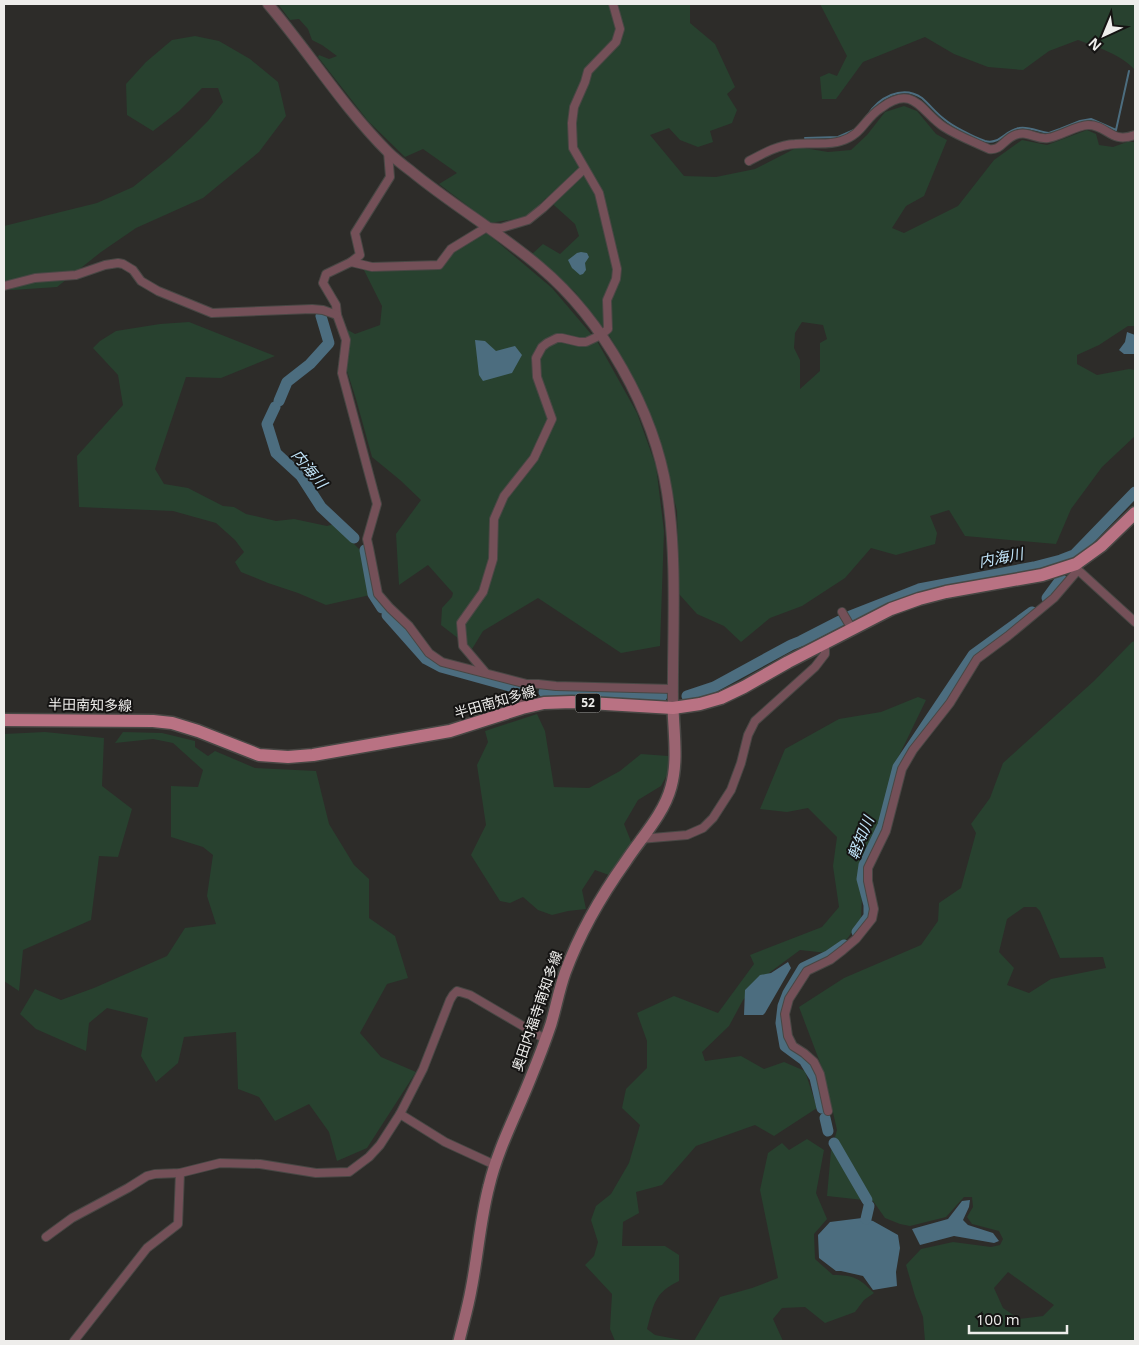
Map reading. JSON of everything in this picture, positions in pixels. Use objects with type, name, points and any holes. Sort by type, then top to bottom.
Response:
[{"type":"main road","name":"半田南知多線","points":[[4,720],[154,721],[172,723],[198,730],[259,755],[288,757],[313,755],[450,731],[544,703],[572,702],[673,708],[700,704],[721,698],[891,609],[919,599],[955,590],[1077,567],[1102,546],[1135,513]]},
{"type":"main road","name":"奥田内福寺南知多線","points":[[459,1341],[471,1290],[485,1204],[495,1165],[545,1040],[565,973],[592,913],[640,840],[659,815],[671,788],[675,769],[673,708]]},
{"type":"street","points":[[268,4],[358,118],[388,152],[426,183],[501,236],[540,267],[576,303],[601,335],[621,366],[643,410],[653,438],[667,491],[673,568],[673,708]]},
{"type":"street","points":[[485,672],[462,646],[461,623],[483,592],[493,559],[494,519],[504,496],[534,458],[552,419],[537,377],[536,358],[542,347],[557,338],[586,342],[601,335],[608,329],[609,324],[607,300],[616,279],[617,269],[599,193],[572,148],[572,123],[574,107],[588,71],[616,42],[620,29],[613,4]]},
{"type":"street","points":[[749,161],[776,147],[838,142],[849,139],[857,134],[876,111],[888,102],[897,99],[912,100],[920,104],[943,126],[994,150],[1014,136],[1030,134],[1046,139],[1089,125],[1119,138],[1135,135]]},
{"type":"street","points":[[388,152],[390,177],[355,233],[360,255],[351,262],[326,274],[323,283],[336,305],[337,315],[346,340],[342,373],[377,504],[367,539],[378,594],[409,626],[429,653],[442,662],[528,684],[673,689]]},
{"type":"street","points":[[351,262],[372,267],[439,265],[451,249],[488,227],[501,228],[528,220],[584,169]]},
{"type":"street","points":[[4,286],[35,278],[76,274],[118,263],[133,270],[141,281],[158,291],[212,313],[312,309],[323,310],[337,315]]},
{"type":"street","points":[[828,1111],[820,1074],[814,1062],[793,1046],[788,1036],[785,1014],[789,1000],[807,971],[830,960],[844,950],[856,939],[872,919],[874,909],[868,881],[868,868],[886,831],[902,769],[913,750],[950,703],[977,659],[1054,598],[1077,567],[1135,622]]},
{"type":"street","points":[[842,612],[852,629]]},
{"type":"street","points":[[640,840],[687,835],[703,828],[713,818],[730,790],[741,763],[748,735],[755,721],[815,667],[825,654],[826,642]]},
{"type":"street","points":[[522,708],[528,684]]},
{"type":"street","points":[[46,1237],[72,1218],[147,1176],[155,1174],[180,1173],[220,1163],[260,1164],[316,1173],[350,1172],[370,1157],[400,1114],[423,1069],[452,995],[457,991],[470,995],[545,1040]]},
{"type":"street","points":[[400,1114],[445,1142],[495,1165]]},
{"type":"street","points":[[74,1341],[147,1248],[178,1224],[180,1173]]},
{"type":"green space","points":[[278,4],[690,4],[690,23],[715,44],[735,87],[727,94],[737,110],[732,123],[710,131],[713,142],[698,147],[680,140],[669,128],[650,135],[684,176],[716,177],[755,169],[798,147],[828,152],[851,150],[867,135],[885,112],[904,106],[917,111],[936,134],[947,140],[924,196],[906,206],[892,228],[904,233],[958,206],[994,160],[1022,140],[1047,145],[1087,130],[1096,134],[1099,145],[1113,147],[1127,142],[1135,142],[1135,326],[1128,326],[1099,345],[1077,355],[1077,364],[1097,375],[1129,369],[1135,370],[1135,436],[1102,467],[1071,509],[1056,544],[965,536],[949,510],[930,516],[937,533],[935,544],[896,555],[871,548],[845,578],[802,606],[770,618],[741,642],[724,626],[697,614],[679,594],[677,511],[665,463],[647,409],[633,377],[609,335],[575,292],[532,254],[543,244],[560,254],[579,236],[575,224],[546,198],[528,217],[490,223],[439,184],[457,173],[423,149],[405,157],[368,121],[318,57],[319,55],[329,59],[337,56],[312,40],[308,29],[299,19],[290,20]],"holes":[[[802,322],[823,325],[827,339],[820,343],[820,371],[800,389],[800,360],[794,348],[795,333]]]},
{"type":"green space","points":[[820,4],[1135,4],[1135,70],[1116,56],[1078,40],[1049,51],[1023,70],[988,67],[954,54],[925,37],[863,62],[836,99],[822,99],[820,77],[829,73],[837,76],[847,56]]},
{"type":"green space","points":[[195,36],[219,41],[250,59],[278,82],[286,116],[259,152],[203,198],[136,228],[101,252],[57,287],[12,290],[4,287],[4,226],[97,203],[133,187],[191,138],[223,102],[218,88],[202,88],[179,111],[153,131],[127,115],[126,84],[146,62],[172,40]]},
{"type":"green space","points":[[487,233],[552,288],[597,341],[637,413],[656,466],[664,531],[660,646],[621,653],[538,598],[483,631],[472,649],[441,625],[442,608],[452,597],[453,593],[428,565],[399,585],[396,534],[421,500],[372,457],[347,371],[348,330],[355,334],[380,325],[382,306],[362,266],[439,267],[453,251]]},
{"type":"green space","points":[[189,322],[275,356],[221,378],[186,377],[155,469],[164,484],[188,488],[223,506],[234,507],[246,514],[276,521],[294,519],[327,526],[334,524],[362,552],[370,595],[326,605],[241,572],[235,562],[244,552],[235,540],[216,523],[173,511],[79,507],[77,456],[123,405],[118,375],[93,348],[116,331],[160,324]]},
{"type":"green space","points":[[1135,641],[1135,1341],[925,1341],[923,1317],[906,1265],[921,1249],[953,1242],[991,1247],[1000,1245],[1003,1239],[999,1231],[972,1224],[967,1217],[973,1207],[972,1197],[964,1197],[946,1217],[910,1226],[885,1218],[873,1201],[827,1196],[831,1151],[837,1130],[824,1073],[799,1007],[844,978],[921,945],[938,921],[939,903],[961,888],[976,833],[971,824],[990,798],[1003,763],[1094,681]],"holes":[[[1024,907],[1036,907],[1040,911],[1060,958],[1103,957],[1106,968],[1051,979],[1029,993],[1007,985],[1014,968],[999,952],[1007,919]],[[1008,1272],[1054,1305],[1043,1316],[1019,1319],[1003,1308],[994,1288]]]},
{"type":"green space","points":[[918,697],[926,700],[895,764],[881,817],[861,863],[859,878],[862,896],[861,920],[847,939],[827,953],[800,950],[769,973],[743,1000],[729,1026],[702,1052],[705,1061],[741,1056],[764,1069],[784,1062],[805,1071],[817,1108],[774,1136],[755,1125],[696,1146],[662,1185],[636,1192],[639,1213],[623,1222],[622,1246],[665,1246],[679,1255],[679,1281],[664,1290],[656,1300],[647,1329],[655,1335],[686,1341],[615,1341],[610,1329],[612,1294],[585,1265],[594,1256],[598,1242],[591,1220],[596,1206],[611,1194],[629,1163],[640,1125],[622,1108],[626,1089],[647,1068],[647,1041],[637,1013],[674,996],[718,1013],[754,964],[750,955],[822,927],[839,907],[833,866],[837,837],[808,808],[787,812],[760,809],[785,749],[839,719],[881,712]]},
{"type":"green space","points":[[537,714],[545,731],[554,787],[589,788],[620,771],[641,754],[668,756],[668,773],[661,786],[638,800],[624,824],[632,844],[609,875],[595,870],[582,890],[586,909],[552,915],[538,910],[523,897],[510,903],[500,901],[471,855],[486,825],[477,765],[488,742],[485,731]]},
{"type":"green space","points":[[45,732],[104,738],[102,786],[132,809],[118,857],[99,856],[91,920],[23,950],[19,991],[4,981],[4,734]]},
{"type":"green space","points":[[123,732],[162,733],[195,741],[195,747],[208,756],[215,751],[255,768],[316,771],[329,824],[354,865],[369,879],[369,918],[395,936],[408,978],[387,984],[360,1033],[381,1057],[416,1072],[367,1148],[337,1161],[329,1132],[309,1104],[275,1121],[259,1097],[238,1089],[236,1032],[184,1037],[178,1063],[156,1082],[141,1056],[148,1018],[107,1008],[89,1023],[86,1051],[36,1029],[20,1014],[35,989],[61,1000],[94,988],[167,956],[185,928],[216,924],[207,896],[213,855],[203,847],[171,837],[171,786],[198,787],[203,770],[173,743],[153,739],[115,743]]},
{"type":"green space","points":[[807,1139],[824,1150],[816,1193],[827,1219],[814,1234],[815,1259],[833,1275],[856,1278],[874,1293],[864,1300],[855,1312],[825,1323],[805,1307],[782,1308],[773,1319],[783,1341],[694,1341],[720,1297],[778,1278],[760,1190],[768,1153],[782,1143],[789,1150]]},
{"type":"water","points":[[581,252],[587,253],[589,257],[585,263],[586,270],[580,275],[572,268],[568,260]]},
{"type":"water","points":[[1127,332],[1135,335],[1135,354],[1124,354],[1119,350],[1125,342]]},
{"type":"water","points":[[475,340],[485,341],[496,351],[515,346],[522,355],[512,373],[483,381],[479,375]]},
{"type":"water","points":[[788,962],[791,968],[765,1013],[763,1015],[744,1015],[745,990],[760,975],[771,973]]},
{"type":"water","points":[[970,1200],[963,1220],[968,1225],[993,1233],[999,1241],[994,1243],[954,1236],[920,1245],[912,1229],[948,1219],[962,1201]]},
{"type":"water","points":[[862,1218],[873,1221],[898,1235],[900,1248],[896,1272],[897,1286],[873,1290],[863,1276],[836,1271],[819,1258],[818,1235],[830,1222]]},
{"type":"waterway","points":[[867,116],[884,99],[891,95],[907,92],[922,98],[952,125],[970,135],[990,142],[999,139],[1014,129],[1026,128],[1049,133],[1080,121],[1091,119],[1116,130],[1129,71]]},
{"type":"waterway","points":[[805,138],[838,137],[854,130]]},
{"type":"waterway","name":"内海川","points":[[279,401],[287,382],[310,364],[329,343],[321,316]]},
{"type":"waterway","name":"内海川","points":[[275,407],[267,424],[276,453],[301,476],[321,507],[354,538]]},
{"type":"waterway","name":"内海川","points":[[850,616],[919,589],[1034,567],[1074,555],[1135,492]]},
{"type":"waterway","name":"内海川","points":[[365,550],[373,594],[382,608]]},
{"type":"waterway","name":"軽知川","points":[[1047,598],[1061,579]]},
{"type":"waterway","name":"軽知川","points":[[857,932],[869,916],[869,905],[862,879],[864,865],[883,825],[898,767],[973,655],[1032,612]]},
{"type":"waterway","name":"内海川","points":[[387,615],[426,659],[441,667],[521,689]]},
{"type":"waterway","name":"内海川","points":[[687,696],[714,687],[840,621]]},
{"type":"waterway","name":"内海川","points":[[544,692],[662,696]]},
{"type":"waterway","name":"軽知川","points":[[822,1108],[815,1078],[804,1060],[785,1046],[781,1023],[783,1006],[788,993],[803,968],[828,956],[844,945]]},
{"type":"waterway","name":"軽知川","points":[[825,1118],[828,1131]]},
{"type":"waterway","name":"軽知川","points":[[834,1143],[867,1200]]},
{"type":"waterway","name":"軽知川","points":[[866,1219],[869,1206]]}]
